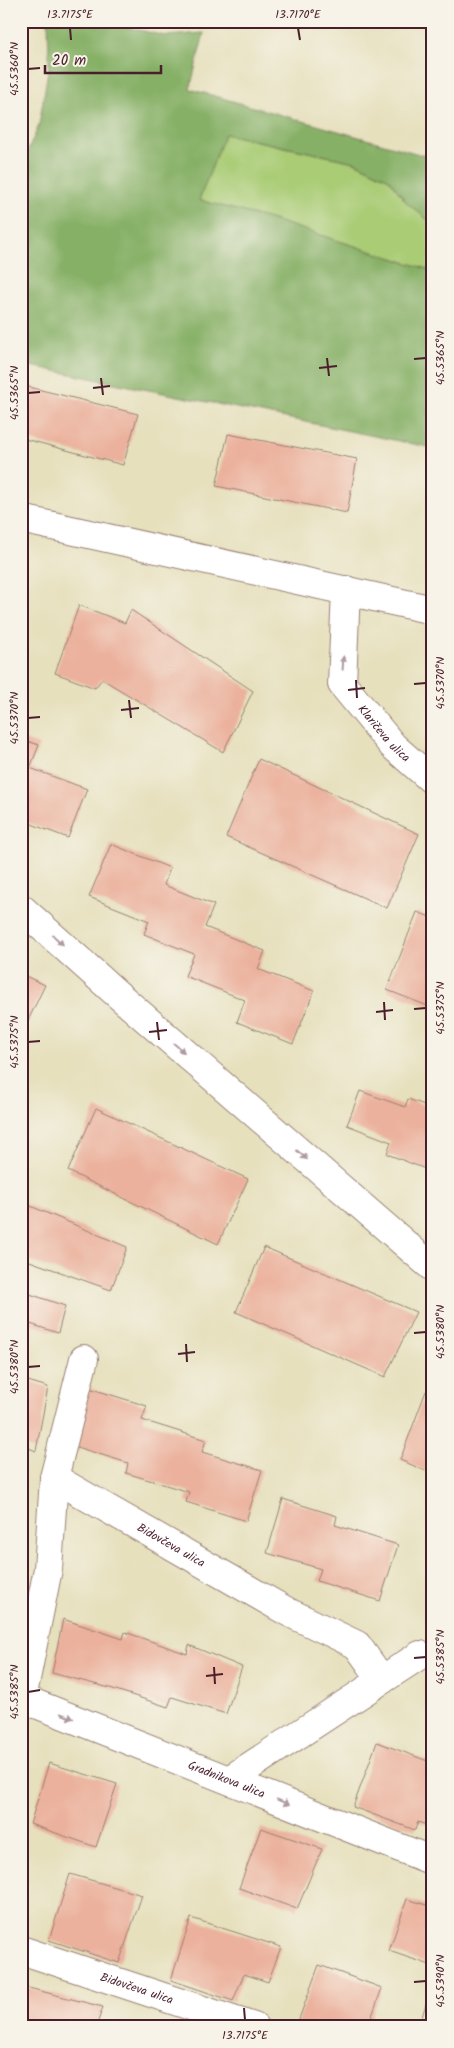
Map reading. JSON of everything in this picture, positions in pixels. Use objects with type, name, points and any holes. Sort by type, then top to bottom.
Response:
[{"type":"street","points":[[21,520],[433,610]]},
{"type":"street","name":"Klaričeva ulica","points":[[346,590],[342,684],[393,746],[433,781]]},
{"type":"street","points":[[21,908],[433,1268]]},
{"type":"street","points":[[22,1700],[48,1569],[54,1478],[84,1359]]},
{"type":"street","name":"Bidovčeva ulica","points":[[54,1478],[288,1612],[357,1645],[382,1680]]},
{"type":"street","points":[[229,1780],[420,1655]]},
{"type":"street","name":"Gradnikova ulica","points":[[22,1700],[433,1861]]},
{"type":"street","name":"Bidovčeva ulica","points":[[21,1950],[254,2027]]},
{"type":"green space","points":[[48,21],[99,21],[166,36],[204,33],[190,89],[433,158],[433,224],[406,202],[389,179],[355,162],[225,134],[199,200],[270,219],[433,271],[433,448],[21,364],[21,167],[39,125],[49,65]]},
{"type":"green space","points":[[224,134],[354,162],[389,179],[406,202],[433,224],[433,271],[270,219],[199,200]]},
{"type":"building","points":[[21,385],[138,414],[123,465],[21,438]]},
{"type":"building","points":[[228,434],[357,459],[347,513],[216,486]]},
{"type":"building","points":[[79,605],[125,623],[131,610],[253,691],[223,752],[102,679],[95,688],[55,673]]},
{"type":"building","points":[[21,739],[39,745],[30,768],[87,789],[68,838],[21,820]]},
{"type":"building","points":[[259,759],[419,834],[387,908],[226,837]]},
{"type":"building","points":[[111,844],[170,868],[164,885],[214,905],[205,927],[265,951],[258,969],[314,991],[293,1044],[237,1022],[245,1000],[185,976],[194,954],[144,934],[149,921],[89,897]]},
{"type":"building","points":[[417,912],[433,918],[433,1008],[387,990]]},
{"type":"building","points":[[21,974],[45,985],[21,1035]]},
{"type":"building","points":[[360,1091],[405,1107],[408,1099],[433,1108],[433,1172],[387,1154],[391,1142],[347,1125]]},
{"type":"building","points":[[96,1108],[248,1179],[218,1244],[68,1171]]},
{"type":"building","points":[[21,1202],[127,1247],[111,1290],[21,1258]]},
{"type":"building","points":[[264,1247],[416,1312],[385,1377],[236,1312]]},
{"type":"building","points":[[21,1291],[65,1306],[58,1333],[21,1321]]},
{"type":"building","points":[[21,1379],[48,1387],[36,1451],[21,1445]]},
{"type":"building","points":[[89,1388],[147,1406],[142,1420],[206,1440],[202,1452],[262,1470],[246,1521],[186,1502],[189,1492],[126,1473],[128,1463],[70,1445]]},
{"type":"building","points":[[426,1391],[433,1394],[433,1474],[400,1460]]},
{"type":"building","points":[[283,1499],[337,1516],[335,1525],[398,1545],[380,1601],[317,1581],[321,1569],[267,1553]]},
{"type":"building","points":[[63,1619],[123,1639],[125,1632],[187,1654],[189,1645],[242,1667],[226,1714],[172,1697],[168,1707],[110,1688],[52,1673]]},
{"type":"building","points":[[377,1742],[433,1763],[433,1827],[418,1822],[415,1830],[353,1807]]},
{"type":"building","points":[[49,1763],[117,1784],[96,1847],[30,1824]]},
{"type":"building","points":[[261,1828],[322,1849],[297,1909],[239,1888]]},
{"type":"building","points":[[70,1874],[142,1895],[119,1963],[49,1940]]},
{"type":"building","points":[[407,1899],[433,1907],[433,1966],[389,1951]]},
{"type":"building","points":[[191,1918],[281,1947],[268,1982],[244,1974],[233,2001],[171,1980]]},
{"type":"building","points":[[319,1965],[382,1988],[368,2027],[296,2027]]},
{"type":"building","points":[[21,1986],[103,2007],[96,2027],[21,2027]]},
{"type":"building","points":[[428,1997],[433,1999],[433,2027],[419,2027]]}]
